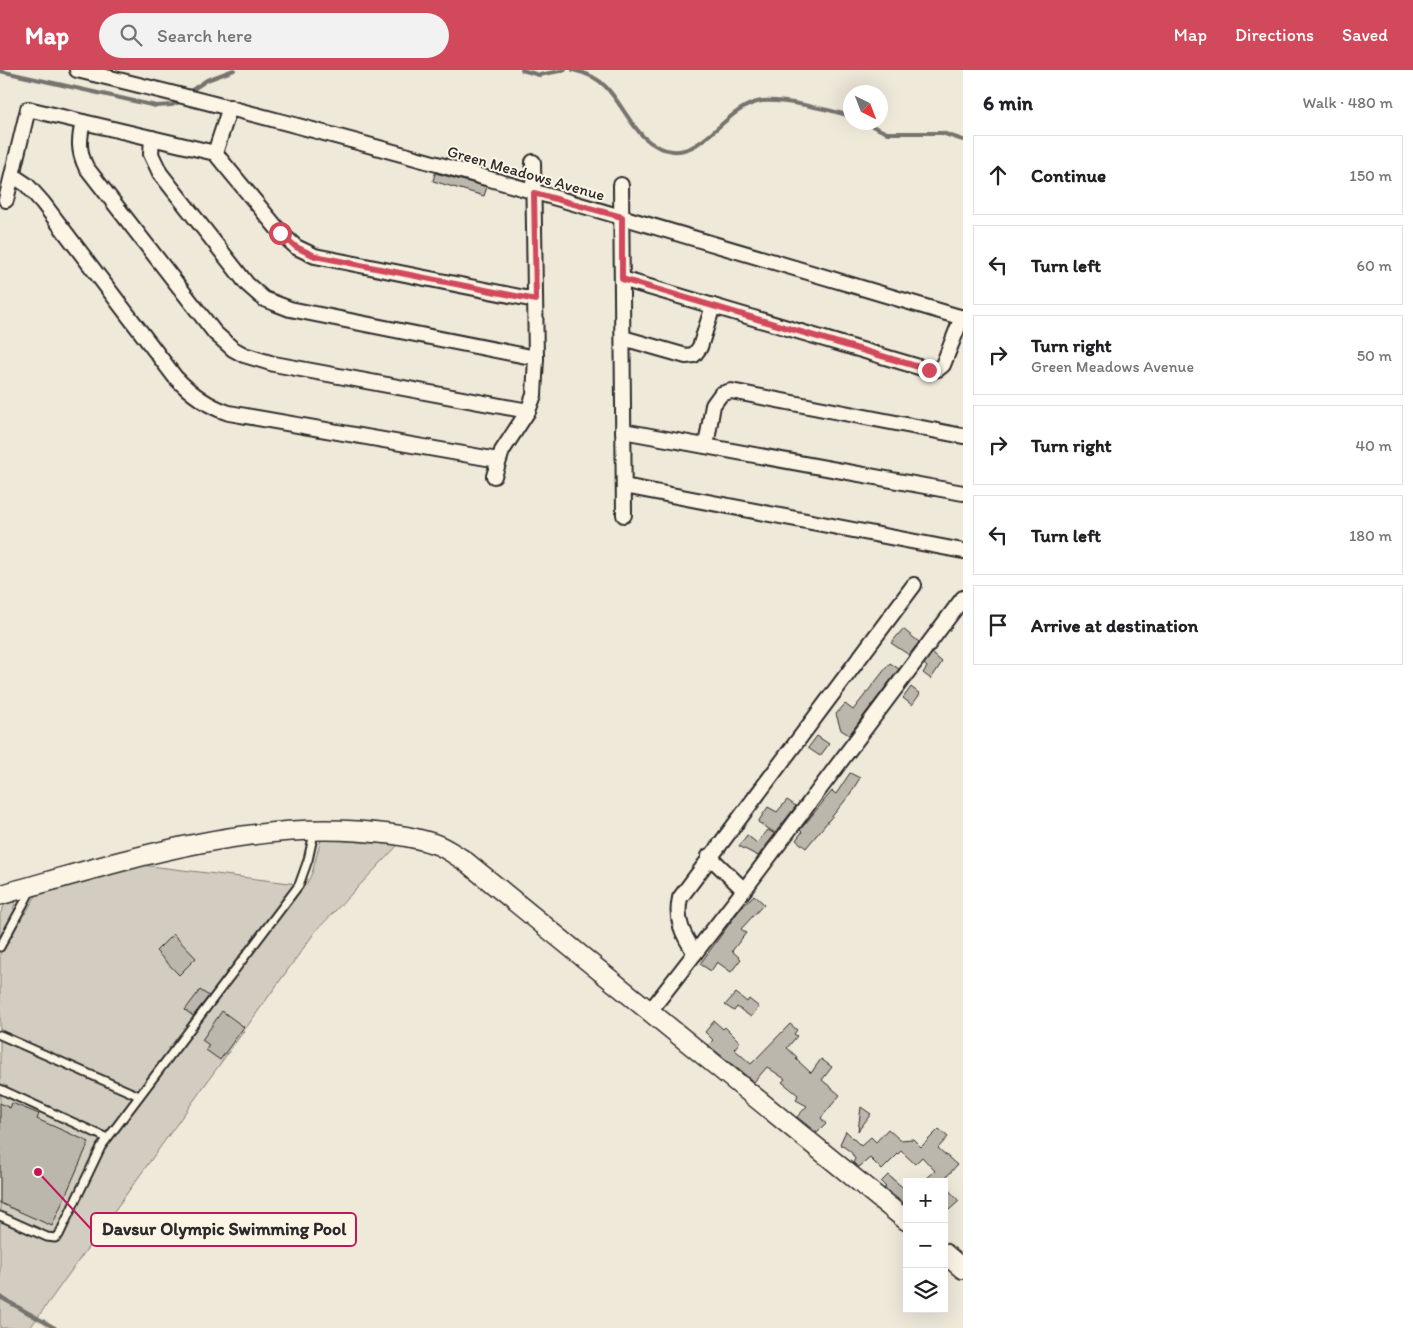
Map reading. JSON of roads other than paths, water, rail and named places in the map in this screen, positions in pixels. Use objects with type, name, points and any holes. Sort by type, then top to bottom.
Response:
[{"type":"street","name":"Green Meadows Avenue","points":[[77,70],[230,106],[622,217],[962,317]]},
{"type":"street","points":[[215,153],[230,106]]},
{"type":"street","points":[[6,200],[28,110],[215,153],[280,233],[305,252],[324,259],[536,300]]},
{"type":"street","points":[[84,122],[79,146],[81,157],[86,167],[206,323],[233,349],[257,360],[274,364],[528,411]]},
{"type":"street","points":[[152,138],[151,154],[160,173],[239,275],[264,299],[290,310],[536,358]]},
{"type":"street","points":[[494,476],[498,460],[507,441],[528,411],[534,395],[536,300],[533,162]]},
{"type":"street","points":[[12,175],[27,185],[43,203],[175,377],[192,394],[210,406],[229,413],[498,460]]},
{"type":"street","points":[[621,185],[624,515]]},
{"type":"street","points":[[622,279],[934,370],[938,369],[946,359],[962,317]]},
{"type":"street","points":[[623,338],[686,356],[694,355],[700,347],[713,306]]},
{"type":"street","points":[[706,446],[713,404],[720,394],[731,391],[963,436]]},
{"type":"street","points":[[623,431],[963,494]]},
{"type":"street","points":[[624,486],[963,551]]},
{"type":"street","points":[[695,953],[682,934],[677,911],[680,898],[709,856],[914,585]]},
{"type":"street","points":[[650,1011],[744,890],[963,598]]},
{"type":"street","points":[[0,895],[167,850],[214,840],[262,833],[314,830],[406,835],[437,844],[464,861],[903,1218]]},
{"type":"street","points":[[709,856],[744,890]]},
{"type":"street","points":[[948,1256],[963,1269]]},
{"type":"lane","points":[[0,1216],[47,1237],[55,1238],[61,1232],[94,1159],[107,1138],[299,885],[308,860],[314,830]]},
{"type":"lane","points":[[0,947],[33,886]]},
{"type":"lane","points":[[0,1034],[139,1096]]},
{"type":"lane","points":[[0,1089],[107,1138]]},
{"type":"waterway","points":[[192,90],[207,80],[234,70]]},
{"type":"waterway","points":[[522,70],[539,75],[565,70]]},
{"type":"waterway","points":[[573,70],[587,74],[599,81],[606,87],[642,135],[651,143],[673,151],[695,146],[735,113],[757,102],[777,101],[843,114]]},
{"type":"waterway","points":[[0,71],[156,106],[172,105],[179,102]]},
{"type":"waterway","points":[[880,130],[887,133],[942,133],[963,140]]},
{"type":"waterway","points":[[0,1297],[55,1328]]},
{"type":"place","name":"Davsur Olympic Swimming Pool","points":[[38,1172]]}]
